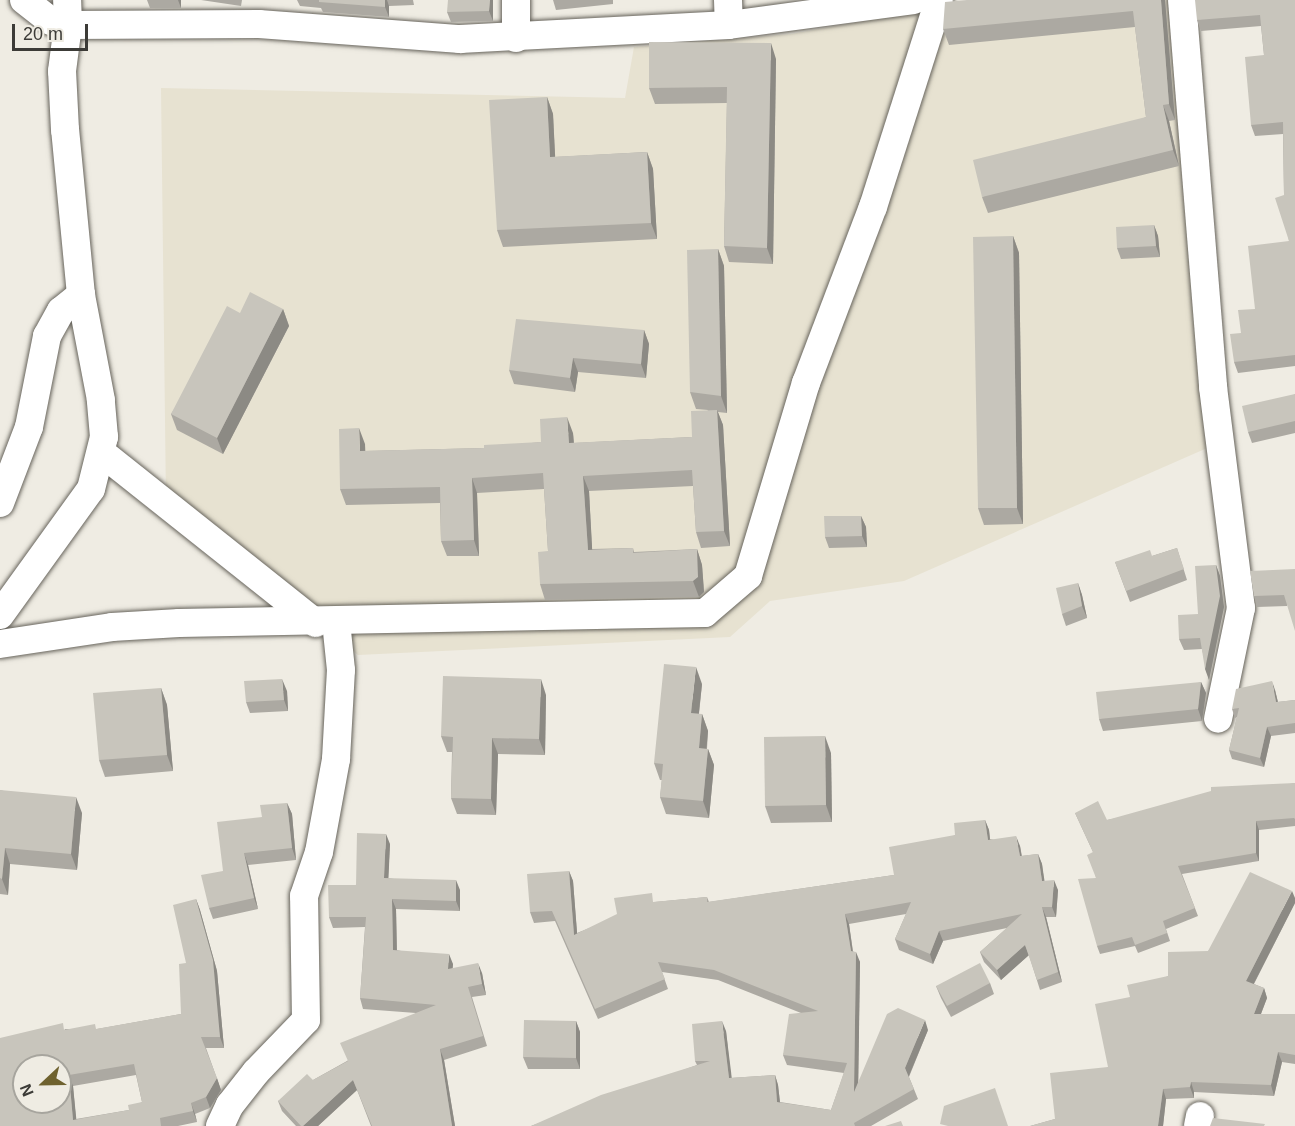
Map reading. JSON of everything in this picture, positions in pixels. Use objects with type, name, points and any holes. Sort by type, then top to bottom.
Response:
[{"type":"street","points":[[24,0],[51,21],[67,13],[259,12],[460,39],[516,38],[729,12],[913,0]]},
{"type":"street","points":[[516,0],[516,38]]},
{"type":"street","points":[[0,644],[111,627],[646,611],[705,613],[748,576],[806,383],[873,207],[939,0]]},
{"type":"street","points":[[1182,0],[1213,387],[1241,608],[1238,636],[1225,672],[1218,719]]},
{"type":"street","points":[[0,615],[91,489],[102,453],[101,400],[81,295],[65,130],[62,71],[67,13]]},
{"type":"street","points":[[0,503],[29,427],[47,336],[61,311],[81,295]]},
{"type":"street","points":[[102,453],[326,622],[341,670],[336,759],[319,852],[304,896],[306,1020],[256,1072],[230,1105],[220,1126]]},
{"type":"shaded area","points":[[980,0],[1177,0],[1214,445],[904,581],[770,601],[730,637],[358,655],[166,502],[161,88],[625,98],[634,47],[791,34]]},
{"type":"building","points":[[319,0],[385,0],[385,7],[319,2]]},
{"type":"building","points":[[448,0],[490,0],[489,11],[447,12]]},
{"type":"building","points":[[1161,0],[1169,104],[1163,105],[1173,150],[982,197],[973,160],[1146,117],[1133,11],[943,29],[945,2]]},
{"type":"building","points":[[1195,0],[1295,0],[1295,355],[1234,362],[1230,334],[1241,333],[1238,310],[1255,309],[1248,246],[1289,241],[1275,198],[1284,195],[1283,122],[1251,125],[1245,57],[1264,55],[1260,15],[1197,20]]},
{"type":"building","points":[[649,42],[771,43],[767,248],[724,246],[727,87],[649,88]]},
{"type":"building","points":[[547,97],[550,157],[647,152],[651,223],[497,230],[489,100]]},
{"type":"building","points":[[1154,225],[1156,246],[1117,248],[1116,227]]},
{"type":"building","points":[[1013,236],[1017,508],[978,508],[973,237]]},
{"type":"building","points":[[718,249],[721,396],[690,392],[687,250]]},
{"type":"building","points":[[250,292],[283,309],[217,438],[171,414],[227,306],[240,313]]},
{"type":"building","points":[[516,319],[644,330],[641,364],[573,358],[570,378],[509,370]]},
{"type":"building","points":[[1295,394],[1295,421],[1248,432],[1242,406]]},
{"type":"building","points":[[717,410],[724,531],[696,532],[692,470],[583,476],[588,550],[633,548],[633,553],[697,549],[698,577],[693,581],[540,584],[538,552],[548,551],[543,473],[472,478],[474,540],[441,541],[440,487],[340,489],[339,429],[359,428],[360,451],[484,448],[484,445],[541,442],[540,419],[567,417],[569,443],[692,437],[691,411]]},
{"type":"building","points":[[824,516],[861,516],[862,536],[825,537]]},
{"type":"building","points":[[1177,548],[1184,569],[1126,591],[1115,562],[1150,550],[1152,556]]},
{"type":"building","points":[[1216,565],[1220,596],[1205,669],[1200,638],[1179,639],[1178,615],[1198,614],[1195,566]]},
{"type":"building","points":[[1295,569],[1295,631],[1284,595],[1254,596],[1250,571]]},
{"type":"building","points":[[1078,583],[1082,606],[1062,614],[1056,588]]},
{"type":"building","points":[[664,664],[696,667],[691,713],[702,714],[699,748],[708,749],[703,801],[660,797],[663,764],[654,763]]},
{"type":"building","points":[[443,676],[541,679],[539,739],[492,738],[491,799],[451,798],[453,737],[441,736]]},
{"type":"building","points":[[282,679],[284,700],[246,702],[244,681]]},
{"type":"building","points":[[1272,681],[1276,702],[1295,700],[1295,723],[1267,727],[1260,758],[1229,750],[1239,708],[1232,709],[1236,689]]},
{"type":"building","points":[[1201,682],[1198,709],[1099,719],[1096,692]]},
{"type":"building","points":[[161,688],[167,755],[99,760],[93,693]]},
{"type":"building","points":[[825,736],[826,805],[765,806],[764,737]]},
{"type":"building","points":[[1295,783],[1295,819],[1256,821],[1256,853],[1178,866],[1195,908],[1163,921],[1167,933],[1135,945],[1132,937],[1097,946],[1078,879],[1096,878],[1087,855],[1093,852],[1075,813],[1098,801],[1107,820],[1211,791],[1211,787]]},
{"type":"building","points":[[0,790],[76,797],[71,854],[5,848],[2,879],[0,878]]},
{"type":"building","points":[[287,803],[292,848],[244,853],[254,898],[209,908],[201,875],[223,871],[217,822],[262,817],[260,805]]},
{"type":"building","points":[[985,820],[988,840],[1016,836],[1020,856],[1038,854],[1042,881],[1054,880],[1052,907],[1042,907],[1058,972],[1037,980],[1025,945],[997,970],[980,952],[1022,914],[939,931],[930,954],[895,939],[911,902],[845,914],[851,951],[856,952],[854,1092],[887,1014],[898,1008],[925,1020],[905,1068],[914,1089],[854,1123],[855,1126],[531,1126],[601,1095],[710,1061],[695,1061],[692,1024],[722,1021],[729,1078],[775,1075],[777,1102],[831,1110],[847,1063],[783,1055],[789,1014],[818,1011],[714,970],[658,962],[665,979],[595,1009],[552,911],[530,912],[527,874],[569,871],[574,935],[617,914],[614,898],[652,893],[653,902],[707,897],[707,902],[894,875],[889,847],[955,835],[954,823]]},
{"type":"building","points":[[357,833],[386,834],[384,878],[456,880],[456,901],[392,899],[393,950],[449,954],[448,969],[478,963],[482,984],[468,987],[483,1036],[440,1049],[452,1126],[372,1126],[353,1080],[303,1126],[278,1101],[307,1074],[313,1080],[348,1061],[340,1043],[436,1005],[360,998],[366,917],[329,917],[328,885],[356,885]]},
{"type":"building","points":[[1250,872],[1292,891],[1246,981],[1264,988],[1254,1014],[1295,1014],[1295,1055],[1278,1052],[1271,1085],[1191,1082],[1190,1087],[1163,1089],[1158,1126],[1030,1126],[1055,1119],[1050,1073],[1108,1067],[1095,1004],[1130,997],[1127,985],[1168,976],[1168,952],[1208,951]]},
{"type":"building","points":[[196,899],[213,960],[220,1037],[201,1037],[217,1078],[206,1097],[191,1103],[193,1111],[160,1118],[161,1126],[0,1126],[0,1038],[63,1023],[64,1030],[95,1024],[96,1029],[181,1014],[179,964],[186,963],[173,905]],"holes":[[[12,1054],[72,1054],[72,1074],[134,1064],[142,1102],[128,1105],[129,1110],[73,1120],[72,1109],[72,1114],[12,1114]]]},
{"type":"building","points":[[980,963],[990,983],[947,1006],[936,986]]},
{"type":"building","points":[[524,1020],[576,1021],[576,1058],[523,1057]]},
{"type":"building","points":[[995,1088],[1008,1126],[940,1124],[944,1106]]},
{"type":"building","points":[[1213,1118],[1265,1124],[1264,1126],[1210,1126]]},
{"type":"building","points":[[901,1121],[903,1126],[885,1126]]}]
